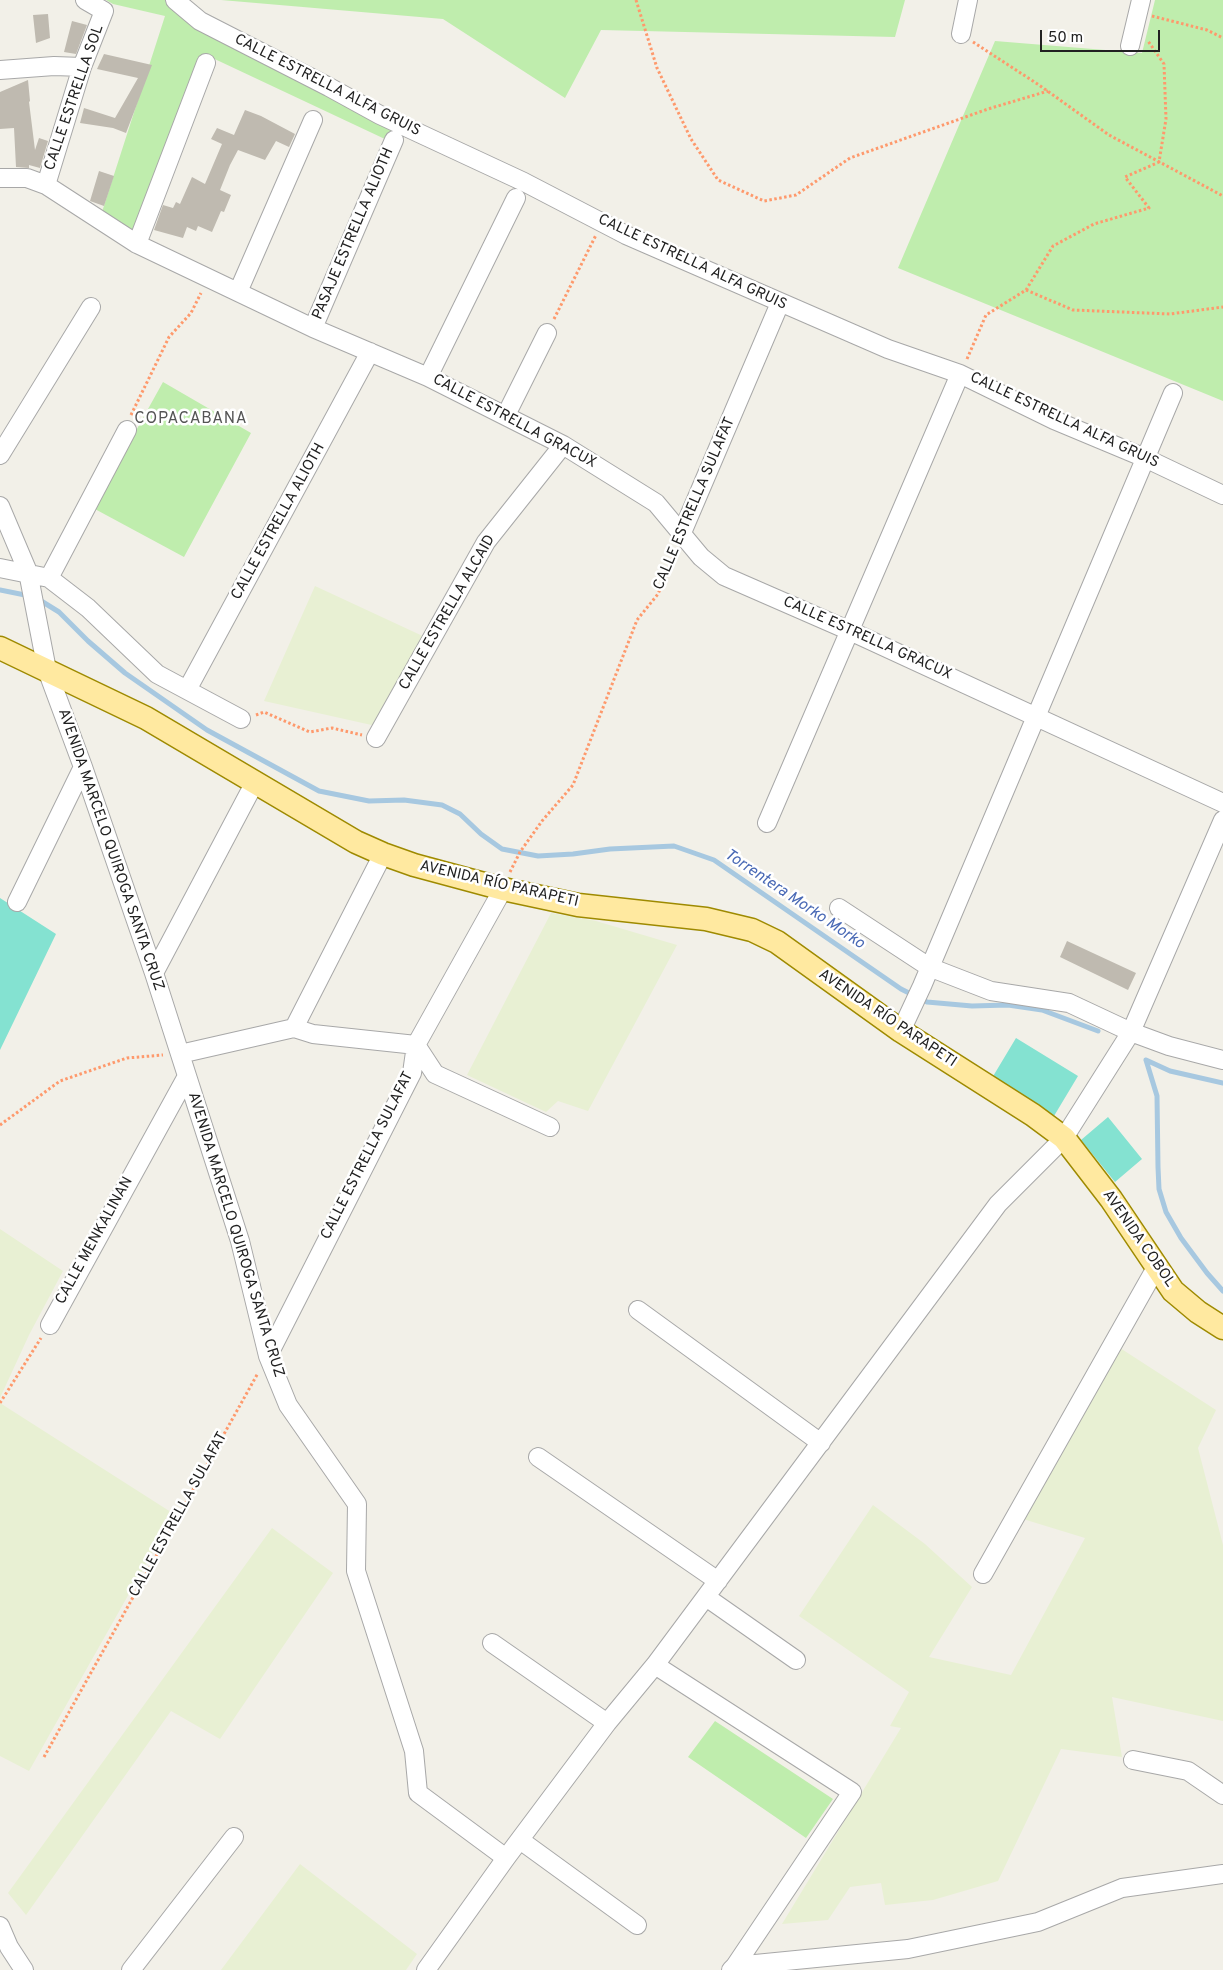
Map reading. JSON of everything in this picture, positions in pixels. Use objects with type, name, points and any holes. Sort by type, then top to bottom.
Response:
[{"type":"main road","name":"AVENIDA RÍO PARAPETI","points":[[0,648],[146,718],[356,842],[383,854],[414,865],[503,889],[578,904],[706,919],[752,930],[777,942],[900,1030],[1033,1114],[1064,1138]]},
{"type":"main road","name":"AVENIDA COBOL","points":[[1064,1138],[1111,1200],[1173,1291],[1198,1312],[1223,1328]]},
{"type":"street","name":"CALLE ESTRELLA SOL","points":[[46,185],[82,67],[104,11],[85,0]]},
{"type":"street","name":"CALLE ESTRELLA ALFA GRUIS","points":[[175,0],[200,21],[330,87],[380,115],[524,182],[626,235],[780,304],[888,349],[960,374],[1054,420],[1145,458],[1223,495]]},
{"type":"street","points":[[961,34],[968,0]]},
{"type":"street","points":[[1130,46],[1138,12]]},
{"type":"street","points":[[137,244],[206,63]]},
{"type":"street","points":[[0,70],[54,66],[82,67]]},
{"type":"street","points":[[238,292],[313,120]]},
{"type":"street","name":"PASAJE ESTRELLA ALIOTH","points":[[313,328],[394,140]]},
{"type":"street","name":"CALLE ESTRELLA GRACUX","points":[[0,178],[26,178],[46,185],[137,244],[313,328],[428,377],[563,445],[656,502],[681,535],[701,557],[724,576],[850,631],[1223,804]]},
{"type":"street","points":[[428,377],[516,198]]},
{"type":"street","name":"CALLE ESTRELLA SULAFAT","points":[[681,535],[780,304]]},
{"type":"street","points":[[0,455],[91,307]]},
{"type":"street","points":[[506,415],[547,333]]},
{"type":"street","name":"CALLE ESTRELLA ALIOTH","points":[[187,690],[370,352]]},
{"type":"street","points":[[767,822],[960,374]]},
{"type":"street","points":[[900,1030],[922,986],[1173,393]]},
{"type":"street","points":[[49,578],[127,430]]},
{"type":"street","name":"CALLE ESTRELLA ALCAID","points":[[376,738],[486,542],[563,445]]},
{"type":"street","points":[[0,506],[28,572],[46,670]]},
{"type":"street","points":[[0,568],[28,572],[49,578],[88,608],[157,674],[241,719]]},
{"type":"street","name":"AVENIDA MARCELO QUIROGA SANTA CRUZ","points":[[46,670],[83,767],[180,1054],[240,1240],[268,1356],[288,1404],[357,1504],[356,1571],[414,1751],[418,1793],[506,1858]]},
{"type":"street","points":[[16,902],[83,767]]},
{"type":"street","points":[[154,974],[254,782]]},
{"type":"street","points":[[426,1970],[506,1858],[607,1723],[655,1665],[998,1204],[1064,1138],[1131,1032],[1223,820]]},
{"type":"street","points":[[294,1028],[383,854]]},
{"type":"street","name":"CALLE ESTRELLA SULAFAT","points":[[268,1356],[412,1073],[416,1045],[503,889]]},
{"type":"street","points":[[839,908],[929,967],[991,991],[1069,1002],[1131,1032],[1169,1046],[1223,1060]]},
{"type":"street","points":[[180,1054],[294,1028],[313,1034],[416,1045],[435,1074],[550,1128]]},
{"type":"street","name":"CALLE MENKALINAN","points":[[50,1325],[187,1076]]},
{"type":"street","points":[[983,1574],[1157,1266]]},
{"type":"street","points":[[638,1310],[820,1443]]},
{"type":"street","points":[[538,1457],[718,1581]]},
{"type":"street","points":[[706,1597],[796,1660]]},
{"type":"street","points":[[492,1643],[607,1723]]},
{"type":"street","points":[[655,1665],[852,1792],[733,1968]]},
{"type":"street","points":[[1133,1760],[1188,1771],[1223,1794]]},
{"type":"street","points":[[131,1970],[234,1837]]},
{"type":"street","points":[[520,1840],[638,1925]]},
{"type":"street","points":[[733,1968],[908,1949],[1038,1922],[1122,1888],[1223,1874]]},
{"type":"street","points":[[0,1926],[4,1953],[24,1970]]},
{"type":"path","points":[[636,0],[657,68],[691,139],[718,180],[764,201],[796,195],[850,158],[988,109],[1048,92]]},
{"type":"path","points":[[1138,12],[1164,64],[1166,119],[1159,162]]},
{"type":"path","points":[[1138,12],[1207,30],[1223,38]]},
{"type":"path","points":[[961,34],[1109,135],[1223,196]]},
{"type":"path","points":[[960,374],[986,315],[1026,290],[1053,246],[1094,224],[1149,208],[1125,177],[1159,162]]},
{"type":"path","points":[[547,333],[597,234]]},
{"type":"path","points":[[127,430],[132,412],[169,337],[191,313],[208,277]]},
{"type":"path","points":[[1026,290],[1073,310],[1170,314],[1223,307]]},
{"type":"path","name":"CALLE ESTRELLA SULAFAT","points":[[503,889],[520,852],[542,821],[573,785],[637,620],[658,594],[681,535]]},
{"type":"path","points":[[241,719],[264,712],[310,732],[332,728],[376,738]]},
{"type":"path","points":[[0,1125],[60,1081],[127,1058],[180,1054]]},
{"type":"path","points":[[0,1403],[50,1325]]},
{"type":"path","name":"CALLE ESTRELLA SULAFAT","points":[[44,1758],[268,1356]]},
{"type":"green space","points":[[106,0],[167,0],[397,125],[387,140],[204,54],[135,232],[102,212],[165,16],[113,4]]},
{"type":"green space","points":[[221,0],[905,0],[895,37],[601,30],[565,98],[443,19]]},
{"type":"green space","points":[[1155,0],[1223,0],[1223,401],[898,268],[995,41],[1142,53]]},
{"type":"green space","points":[[163,382],[251,433],[184,557],[93,508]]},
{"type":"green space","points":[[315,586],[427,638],[376,726],[264,701]]},
{"type":"green space","points":[[551,913],[596,921],[677,945],[588,1111],[558,1101],[546,1112],[467,1075]]},
{"type":"green space","points":[[0,1229],[63,1271],[29,1335],[0,1398]]},
{"type":"green space","points":[[1120,1348],[1216,1410],[1198,1448],[1223,1545],[1223,1721],[1112,1697],[1122,1757],[1061,1749],[998,1881],[933,1900],[885,1905],[881,1883],[850,1887],[828,1920],[782,1924],[901,1728],[890,1726],[909,1692],[799,1616],[873,1505],[925,1544],[972,1587],[929,1657],[1011,1675],[1085,1538],[1023,1519]]},
{"type":"green space","points":[[0,1403],[174,1514],[29,1771],[0,1756]]},
{"type":"green space","points":[[272,1528],[333,1573],[220,1739],[171,1711],[26,1915],[8,1893]]},
{"type":"green space","points":[[715,1721],[833,1799],[806,1838],[688,1757]]},
{"type":"green space","points":[[300,1864],[417,1954],[406,1970],[221,1970]]},
{"type":"shaded area","points":[[0,898],[56,934],[0,1050]]},
{"type":"shaded area","points":[[1016,1038],[1078,1076],[1054,1116],[992,1078]]},
{"type":"shaded area","points":[[1108,1117],[1142,1159],[1115,1182],[1081,1140]]},
{"type":"building","points":[[48,14],[50,38],[36,43],[33,15]]},
{"type":"building","points":[[72,21],[87,25],[76,54],[64,52]]},
{"type":"building","points":[[104,54],[152,65],[126,133],[113,128],[80,123],[84,108],[115,118],[138,78],[97,69]]},
{"type":"building","points":[[28,80],[35,150],[39,138],[48,141],[40,168],[29,165],[29,168],[16,167],[14,128],[0,129],[0,92]]},
{"type":"building","points":[[245,110],[261,116],[295,134],[289,147],[276,141],[265,160],[238,150],[220,190],[231,195],[224,212],[221,211],[212,232],[198,226],[196,231],[187,227],[183,238],[154,230],[163,205],[173,208],[176,202],[180,204],[192,177],[205,184],[222,144],[211,139],[217,128],[234,135]]},
{"type":"building","points":[[99,171],[114,176],[104,206],[90,201]]},
{"type":"building","points":[[1067,941],[1136,973],[1128,990],[1060,957]]},
{"type":"waterway","name":"Torrentera Morko Morko","points":[[0,590],[30,596]]},
{"type":"waterway","name":"Torrentera Morko Morko","points":[[38,599],[59,612],[88,641],[125,673],[207,730],[319,791],[369,801],[404,800],[442,805],[460,814],[481,834],[502,849],[538,856],[610,849],[674,846],[714,860],[901,989],[927,1002],[972,1006],[1008,1005],[1042,1010],[1098,1031]]},
{"type":"waterway","points":[[1146,1060],[1157,1096],[1159,1189],[1166,1212],[1181,1238],[1223,1291]]},
{"type":"waterway","name":"Torrentera Morko Morko","points":[[1146,1060],[1170,1071],[1223,1083]]},
{"type":"district","name":"COPACABANA","points":[[191,420]]}]
